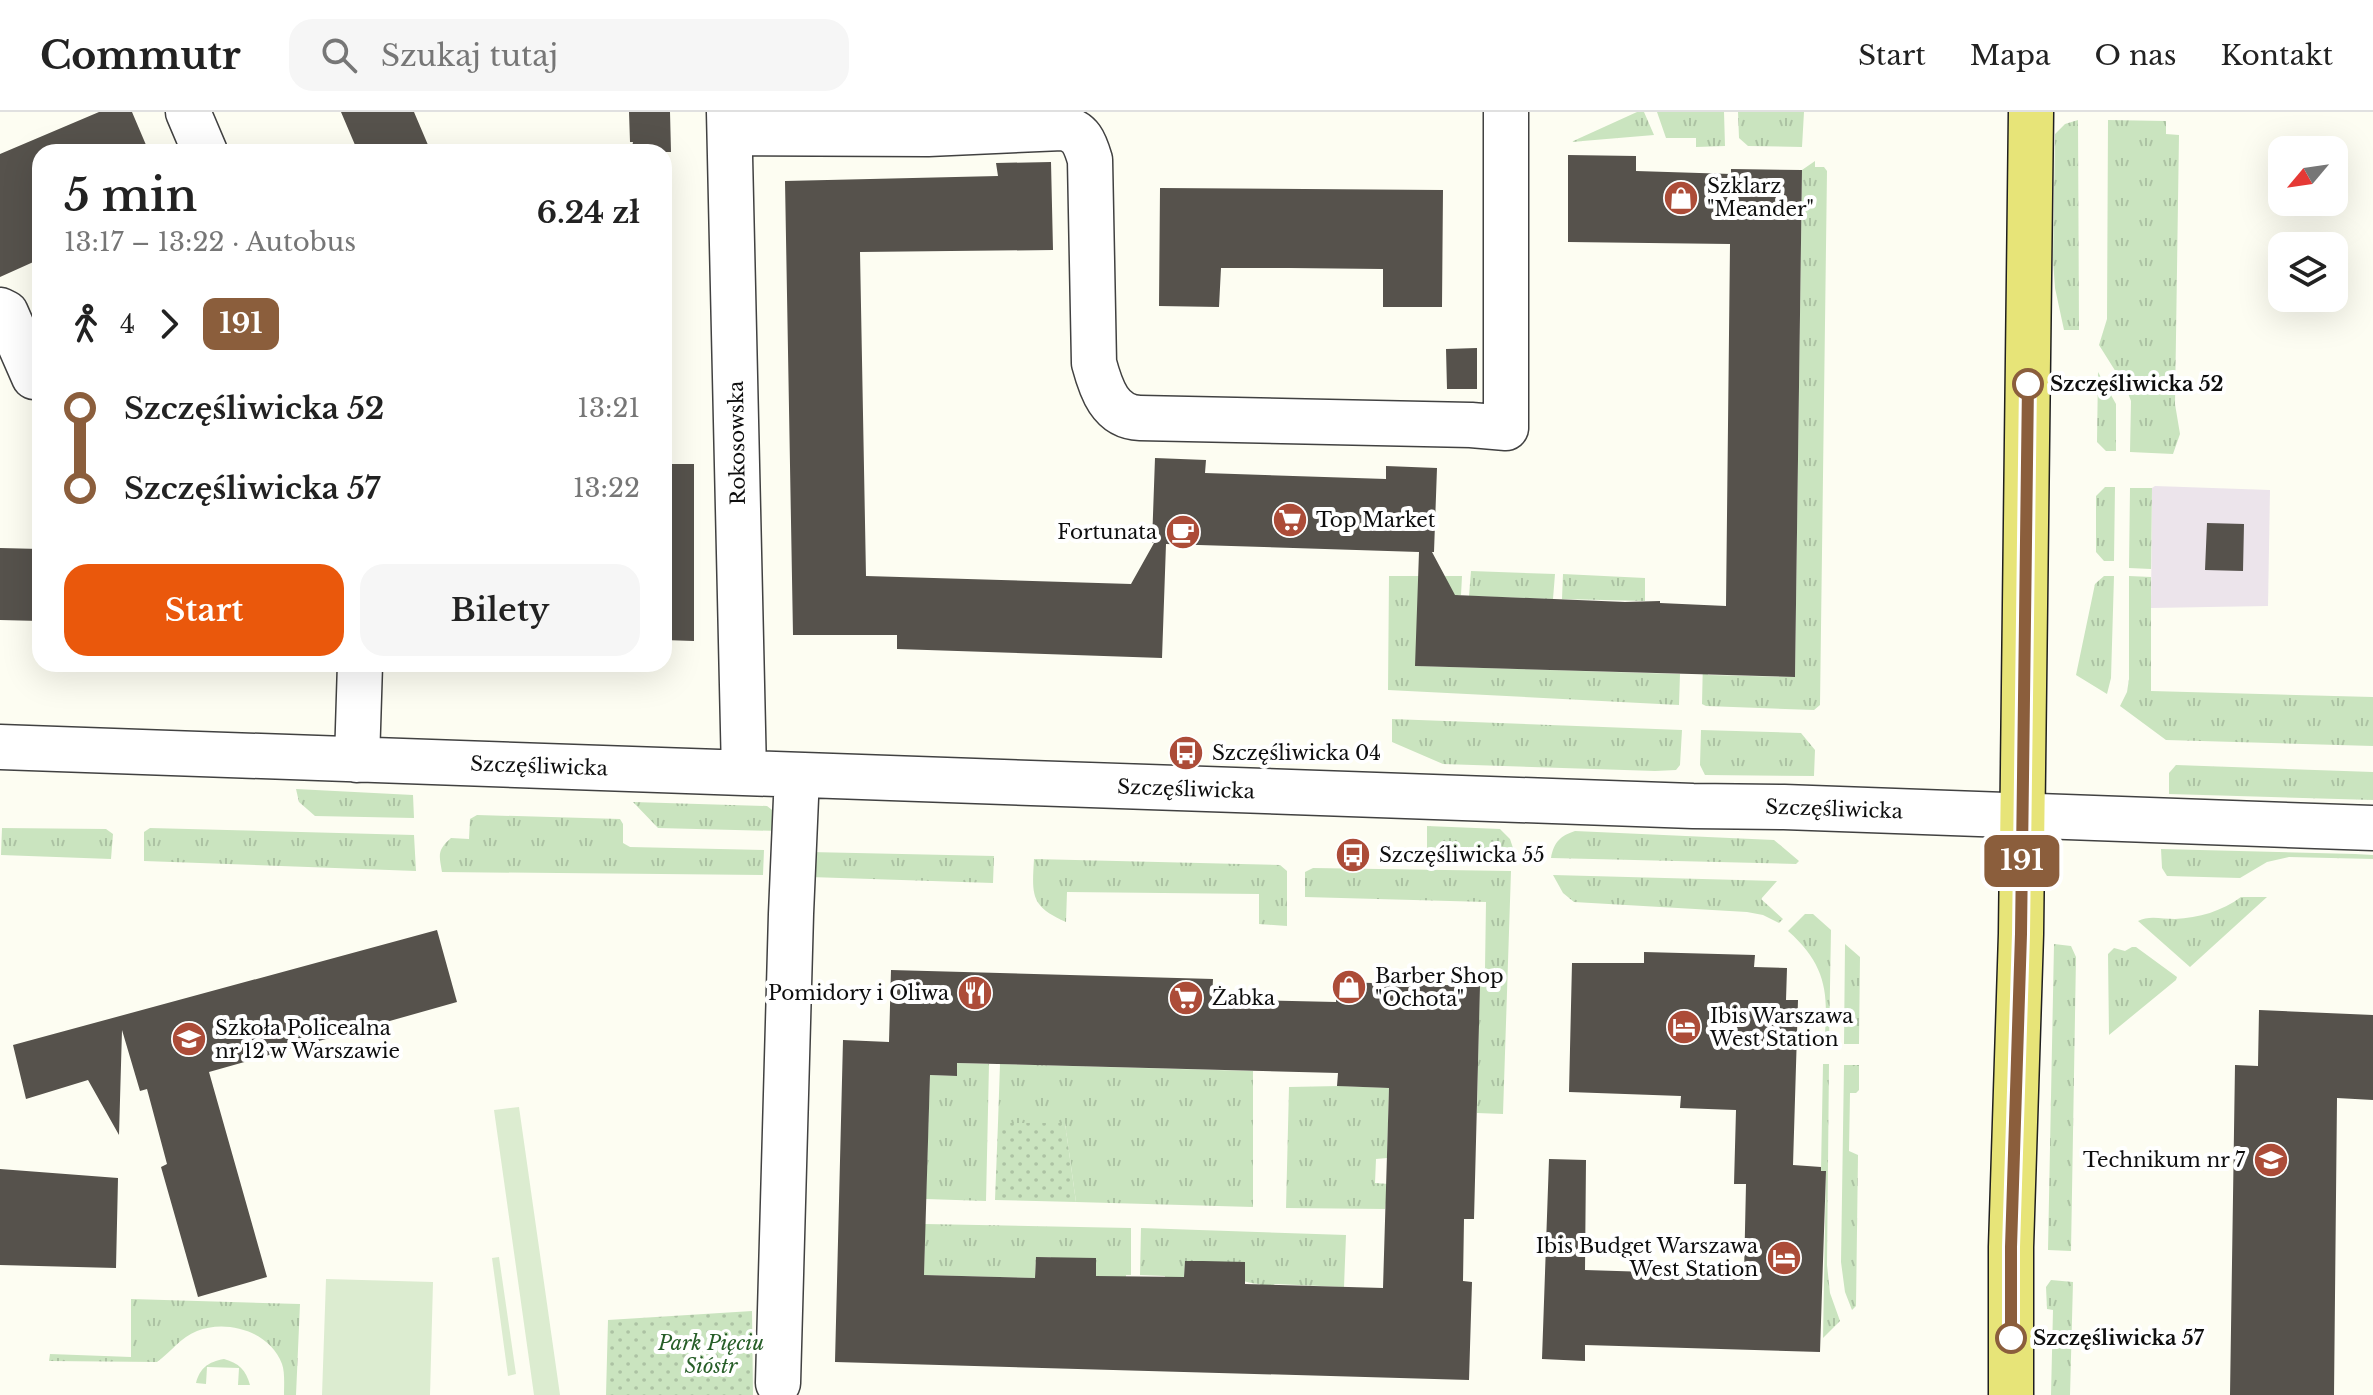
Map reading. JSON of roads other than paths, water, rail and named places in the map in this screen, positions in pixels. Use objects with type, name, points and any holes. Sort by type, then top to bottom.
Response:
[{"type":"main road","points":[[2011,1395],[2011,1247],[2021,934],[2031,112]]},
{"type":"street","points":[[188,112],[202,144]]},
{"type":"street","points":[[730,122],[928,134],[1062,128],[1080,135],[1090,160],[1094,363],[1100,385],[1111,404],[1128,418],[1506,428],[1506,112]]},
{"type":"street","name":"Rokosowska","points":[[730,122],[744,773]]},
{"type":"street","points":[[0,310],[6,313],[32,372]]},
{"type":"street","points":[[357,760],[360,672]]},
{"type":"street","name":"Szczęśliwicka","points":[[0,747],[2373,828]]},
{"type":"street","points":[[778,1383],[797,775]]},
{"type":"place","name":"Szklarz \"Meander\"","points":[[1681,198]]},
{"type":"place","name":"Szczęśliwicka 52","points":[[2028,384]]},
{"type":"place","name":"Top Market","points":[[1290,520]]},
{"type":"place","name":"Fortunata","points":[[1183,532]]},
{"type":"place","name":"Szczęśliwicka 04","points":[[1186,753]]},
{"type":"place","name":"Szczęśliwicka 55","points":[[1353,855]]},
{"type":"place","name":"Barber Shop \"Ochota\"","points":[[1349,987]]},
{"type":"place","name":"Pomidory i Oliwa","points":[[975,993]]},
{"type":"place","name":"Żabka","points":[[1186,998]]},
{"type":"place","name":"Ibis Warszawa West Station","points":[[1684,1027]]},
{"type":"place","name":"Szkoła Policealna nr 12 w Warszawie","points":[[189,1039]]},
{"type":"place","name":"Technikum nr 7","points":[[2271,1160]]},
{"type":"place","name":"Ibis Budget Warszawa West Station","points":[[1784,1258]]},
{"type":"place","name":"Szczęśliwicka 57","points":[[2011,1338]]},
{"type":"park label","name":"Park Pięciu Sióstr","points":[[711,1354]]}]
